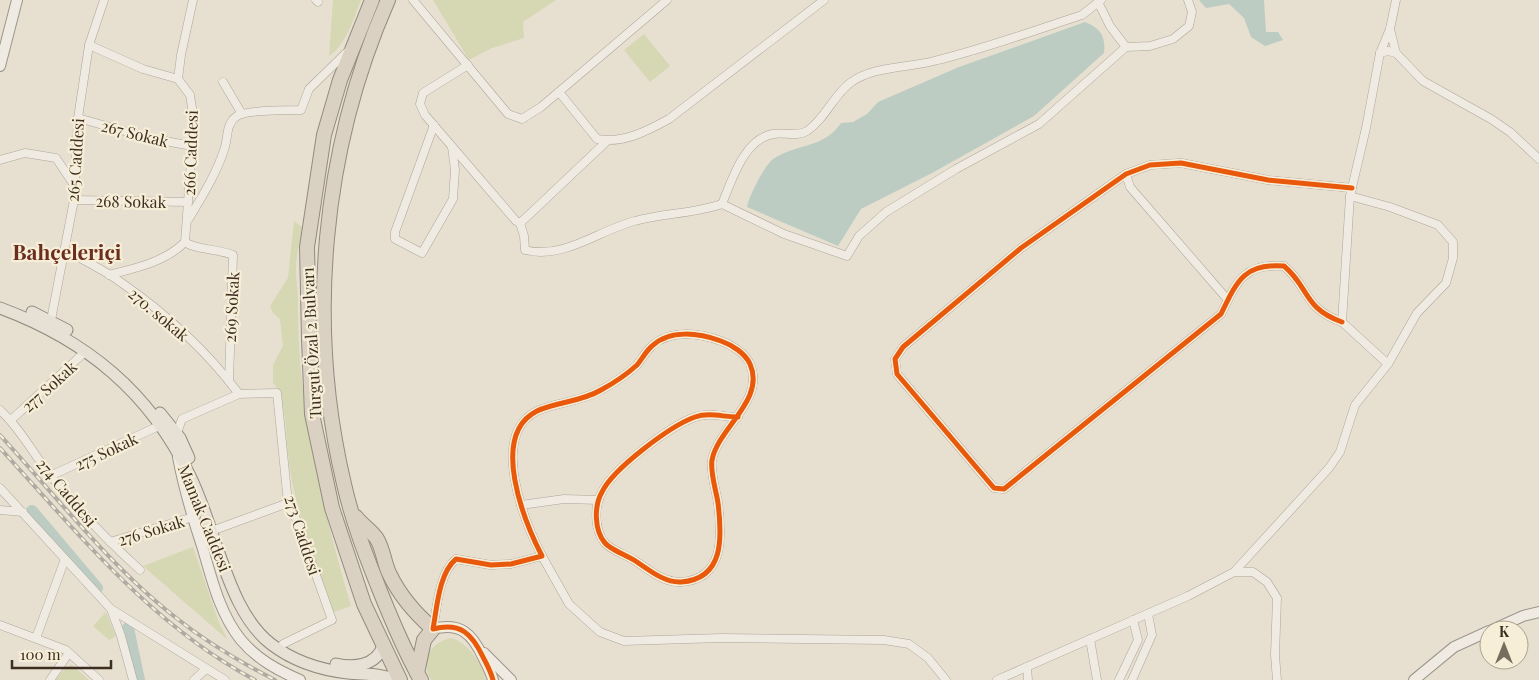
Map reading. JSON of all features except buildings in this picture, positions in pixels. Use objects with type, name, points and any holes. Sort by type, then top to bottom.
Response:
[{"type":"highway","name":"Turgut Özal 2 Bulvarı","points":[[372,0],[340,80],[324,135],[307,248],[312,414],[332,508],[364,604],[398,680]]},
{"type":"highway","name":"Turgut Özal 2 Bulvarı","points":[[388,0],[370,46],[343,135],[329,221],[324,298],[325,350],[335,440],[350,508],[390,615],[419,677]]},
{"type":"highway","points":[[350,508],[364,528],[375,537],[382,548],[389,575],[414,612],[434,629],[424,640],[419,677]]},
{"type":"main road","name":"Mamak Caddesi","points":[[0,302],[51,320],[76,335],[109,361],[145,396],[180,448],[217,529],[250,609],[268,633],[283,644],[317,660],[349,665],[372,661],[380,655],[382,646]]},
{"type":"main road","name":"Mamak Caddesi","points":[[0,308],[49,328],[86,351],[130,388],[161,425],[173,436]]},
{"type":"main road","name":"Mamak Caddesi","points":[[180,448],[239,601],[263,636],[289,655],[315,666],[339,672],[382,675],[398,680]]},
{"type":"street","points":[[0,66],[17,0]]},
{"type":"street","name":"265 Caddesi","points":[[51,320],[52,305],[74,200],[78,118],[89,45],[104,0]]},
{"type":"street","points":[[89,45],[143,69],[178,80],[181,55],[193,0]]},
{"type":"street","points":[[413,0],[508,114],[522,119],[559,92],[667,0]]},
{"type":"street","points":[[559,92],[597,139],[607,141],[642,133],[669,119],[824,0]]},
{"type":"street","points":[[468,65],[422,93],[420,104],[452,147],[516,221],[520,223],[524,236],[525,250],[545,253],[566,248],[610,228],[637,220],[702,211],[722,204],[784,234],[847,256],[859,236],[886,212],[956,170],[1039,124],[1126,47],[1150,46],[1173,39],[1189,26],[1192,12],[1188,0]]},
{"type":"street","points":[[1342,322],[1351,192],[1366,128],[1380,53],[1390,29],[1396,0]]},
{"type":"street","points":[[722,204],[732,177],[748,151],[759,139],[774,134],[805,132],[815,124],[849,83],[865,75],[934,61],[998,42],[1082,15],[1100,2],[1110,26],[1126,47]]},
{"type":"street","points":[[1390,29],[1396,53],[1423,81],[1510,132],[1539,159]]},
{"type":"street","points":[[188,221],[221,157],[227,131],[235,117],[242,114],[301,110],[309,89],[355,45]]},
{"type":"street","points":[[1380,53],[1388,51],[1396,53]]},
{"type":"street","points":[[323,75],[340,80]]},
{"type":"street","name":"266 Caddesi","points":[[178,80],[190,95],[194,121],[185,242]]},
{"type":"street","points":[[223,82],[242,114]]},
{"type":"street","name":"267 Sokak","points":[[78,118],[149,138],[192,146]]},
{"type":"street","points":[[434,125],[395,232],[396,239],[422,253],[453,199],[454,170],[452,147]]},
{"type":"street","points":[[520,223],[607,141]]},
{"type":"street","points":[[0,160],[25,153],[56,158],[74,184]]},
{"type":"street","points":[[997,680],[1148,614],[1234,572],[1329,468],[1340,452],[1354,405],[1388,364],[1416,313],[1446,283],[1453,258],[1453,242],[1438,225],[1351,192],[1268,180],[1181,162],[1150,165],[1126,174],[1020,248],[903,347],[895,359],[897,374],[910,391],[994,488],[1004,489],[1221,314],[1238,279],[1256,267],[1284,266],[1293,274],[1307,298],[1318,310],[1342,322],[1388,364]]},
{"type":"street","points":[[1126,174],[1130,187],[1228,300]]},
{"type":"street","name":"268 Sokak","points":[[74,200],[187,202]]},
{"type":"street","points":[[109,275],[138,267],[174,253],[185,242]]},
{"type":"street","name":"269 Sokak","points":[[185,242],[191,246],[220,250],[234,256],[229,381]]},
{"type":"street","name":"270. sokak","points":[[65,250],[109,275],[178,328],[219,368],[239,394]]},
{"type":"street","points":[[738,417],[707,414],[670,428],[632,459],[602,491],[597,508],[597,525],[605,544],[664,579],[679,583],[698,580],[709,572],[718,555],[718,510],[712,460],[723,438],[738,417],[754,382],[750,364],[742,353],[729,343],[700,336],[673,334],[652,346],[638,364],[621,378],[594,394],[539,410],[527,417],[516,434],[512,446],[512,461],[521,505],[526,526],[569,604],[600,632],[624,641],[721,638],[910,644],[928,658],[946,680]]},
{"type":"street","name":"277 Sokak","points":[[11,420],[86,351]]},
{"type":"street","name":"273 Caddesi","points":[[239,394],[277,393],[288,503],[295,516],[332,620],[283,644]]},
{"type":"street","points":[[173,436],[182,419],[239,394]]},
{"type":"street","name":"274 Caddesi","points":[[0,410],[11,420],[50,476],[110,542],[140,570]]},
{"type":"street","name":"275 Sokak","points":[[50,476],[161,425]]},
{"type":"street","points":[[180,448],[193,517],[218,598],[230,625],[262,660],[300,680]]},
{"type":"street","points":[[1,491],[23,512],[111,609],[225,680]]},
{"type":"street","points":[[521,505],[564,499],[599,500]]},
{"type":"street","points":[[217,529],[288,503]]},
{"type":"street","points":[[0,510],[23,512]]},
{"type":"street","name":"276 Sokak","points":[[110,542],[193,517]]},
{"type":"street","points":[[493,678],[471,637],[459,628],[447,626],[434,629],[438,599],[449,565],[456,559],[491,565],[511,564],[542,556]]},
{"type":"street","points":[[36,638],[65,559]]},
{"type":"street","points":[[1234,572],[1253,572],[1267,582],[1277,598],[1275,654],[1277,680]]},
{"type":"street","points":[[111,609],[133,680]]},
{"type":"street","points":[[1514,620],[1539,612]]},
{"type":"street","points":[[1132,680],[1152,635],[1148,614]]},
{"type":"street","points":[[1119,680],[1138,640],[1133,620]]},
{"type":"street","points":[[0,625],[36,638],[68,653],[98,680]]},
{"type":"street","points":[[1414,680],[1454,647],[1479,636]]},
{"type":"street","points":[[1090,639],[1097,680]]},
{"type":"street","points":[[479,649],[511,680]]},
{"type":"street","points":[[50,680],[68,653]]},
{"type":"street","points":[[1027,667],[1028,680]]},
{"type":"street","points":[[194,680],[206,668]]},
{"type":"green space","points":[[333,0],[361,0],[345,38],[329,56]]},
{"type":"green space","points":[[433,0],[556,0],[523,22],[524,38],[492,48],[469,60]]},
{"type":"green space","points":[[644,34],[670,66],[650,82],[624,50]]},
{"type":"green space","points":[[294,221],[303,228],[297,253],[296,269],[299,342],[307,419],[321,494],[351,606],[334,612],[300,515],[291,475],[283,406],[281,397],[273,383],[273,365],[283,346],[280,319],[273,313],[270,306],[288,278]]},
{"type":"green space","points":[[193,547],[219,623],[228,640],[143,566]]},
{"type":"green space","points":[[106,612],[116,636],[109,640],[93,626]]},
{"type":"green space","points":[[451,638],[469,649],[481,667],[486,680],[431,680],[426,666],[429,653],[438,644]]},
{"type":"green space","points":[[72,665],[89,680],[55,680],[68,666]]},
{"type":"shaded area","points":[[1199,0],[1264,0],[1266,32],[1278,32],[1283,40],[1265,46],[1251,37],[1244,18],[1229,4],[1206,8]]},
{"type":"shaded area","points":[[1085,22],[1095,27],[1101,33],[1104,42],[1104,53],[1034,116],[932,173],[861,209],[838,246],[747,207],[761,174],[773,159],[782,154],[827,137],[841,123],[853,122],[867,114],[878,102],[959,67]]},
{"type":"waterway","points":[[32,511],[97,588]]},
{"type":"waterway","points":[[128,628],[139,680]]},
{"type":"railway","points":[[0,435],[84,530],[151,597],[211,643],[275,680]]},
{"type":"railway","points":[[0,448],[88,544],[149,605],[217,658],[255,680]]},
{"type":"cycle path","points":[[1342,322],[1329,316],[1313,304],[1299,282],[1284,266],[1270,266],[1251,271],[1237,284],[1221,314],[1004,489],[994,488],[897,374],[895,359],[903,347],[1021,248],[1126,174],[1150,165],[1181,163],[1268,180],[1352,188]]},
{"type":"cycle path","points":[[493,680],[479,649],[470,636],[451,627],[433,629],[442,582],[450,565],[456,559],[491,565],[511,564],[542,556],[527,522],[515,479],[513,458],[515,439],[523,423],[537,411],[585,397],[611,385],[637,365],[652,346],[667,337],[685,334],[712,338],[729,345],[745,356],[750,364],[753,377],[752,390],[747,402],[739,413],[731,425],[723,437],[716,448],[712,460],[712,475],[718,503],[720,529],[718,554],[706,573],[695,579],[681,582],[662,578],[605,543],[601,538],[596,518],[599,498],[608,483],[618,472],[643,449],[671,429],[700,416],[711,415],[732,417],[738,417]]},
{"type":"district","name":"Bahçeleriçi","points":[[67,251]]}]
